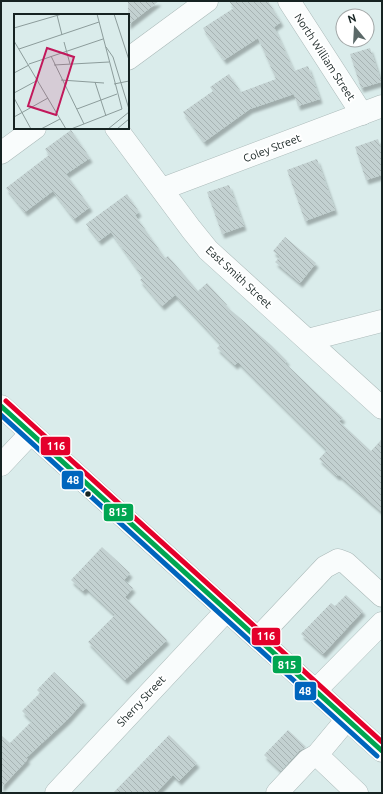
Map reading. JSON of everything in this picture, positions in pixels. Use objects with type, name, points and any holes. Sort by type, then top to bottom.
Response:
[{"type":"street","points":[[129,58],[206,1]]},
{"type":"street","name":"North William Street","points":[[289,1],[362,114]]},
{"type":"street","name":"Coley Street","points":[[162,189],[382,106]]},
{"type":"street","points":[[1,154],[34,129]]},
{"type":"street","name":"East Smith Street","points":[[117,129],[208,250],[382,408]]},
{"type":"street","points":[[308,340],[382,321]]},
{"type":"street","points":[[1,406],[382,751]]},
{"type":"street","points":[[1,465],[31,433]]},
{"type":"street","points":[[258,638],[326,567],[338,560],[346,563],[382,596]]},
{"type":"street","name":"Sherry Street","points":[[56,793],[227,610]]},
{"type":"street","points":[[316,690],[382,622]]},
{"type":"street","points":[[277,793],[308,760],[317,755],[347,719]]},
{"type":"street","points":[[317,755],[357,793]]},
{"type":"building","points":[[128,1],[159,1],[129,24]]},
{"type":"building","points":[[229,1],[268,1],[281,22],[274,27],[294,71],[308,66],[320,99],[298,106],[294,94],[250,109],[204,142],[183,112],[213,91],[210,87],[229,74],[241,92],[276,79],[258,38],[224,60],[203,28],[234,8]]},
{"type":"building","points":[[370,48],[381,82],[361,88],[350,54]]},
{"type":"building","points":[[71,130],[90,158],[66,174],[90,207],[74,219],[53,191],[25,212],[6,188],[49,155],[45,149]]},
{"type":"building","points":[[378,139],[382,152],[382,175],[366,180],[355,147]]},
{"type":"building","points":[[317,159],[335,210],[305,221],[287,170]]},
{"type":"building","points":[[229,185],[244,226],[222,234],[207,192]]},
{"type":"building","points":[[127,194],[139,212],[135,215],[165,258],[168,256],[198,291],[207,283],[227,305],[226,306],[271,345],[287,361],[285,363],[343,418],[339,421],[371,451],[382,439],[382,512],[339,475],[337,476],[319,459],[327,450],[238,362],[235,365],[217,348],[221,344],[175,295],[162,306],[140,280],[143,277],[111,232],[99,241],[86,224]]},
{"type":"building","points":[[285,237],[316,263],[300,283],[275,262],[280,257],[273,251]]},
{"type":"building","points":[[102,547],[130,573],[124,580],[133,588],[125,597],[167,640],[125,680],[88,642],[115,615],[86,588],[83,591],[71,580]]},
{"type":"building","points":[[346,595],[363,611],[323,654],[301,634],[331,603],[335,606]]},
{"type":"building","points":[[54,672],[84,701],[68,719],[26,758],[28,759],[1,788],[1,735],[10,743],[32,721],[22,711],[40,693],[37,690]]},
{"type":"building","points":[[288,730],[306,747],[299,751],[281,771],[264,755]]},
{"type":"building","points":[[169,735],[197,763],[179,781],[173,775],[156,793],[113,793]]},
{"type":"transit line","name":"116","points":[[6,401],[382,742]]},
{"type":"transit line","name":"815","points":[[1,406],[382,751]]},
{"type":"transit line","name":"48","points":[[1,415],[377,756]]}]
